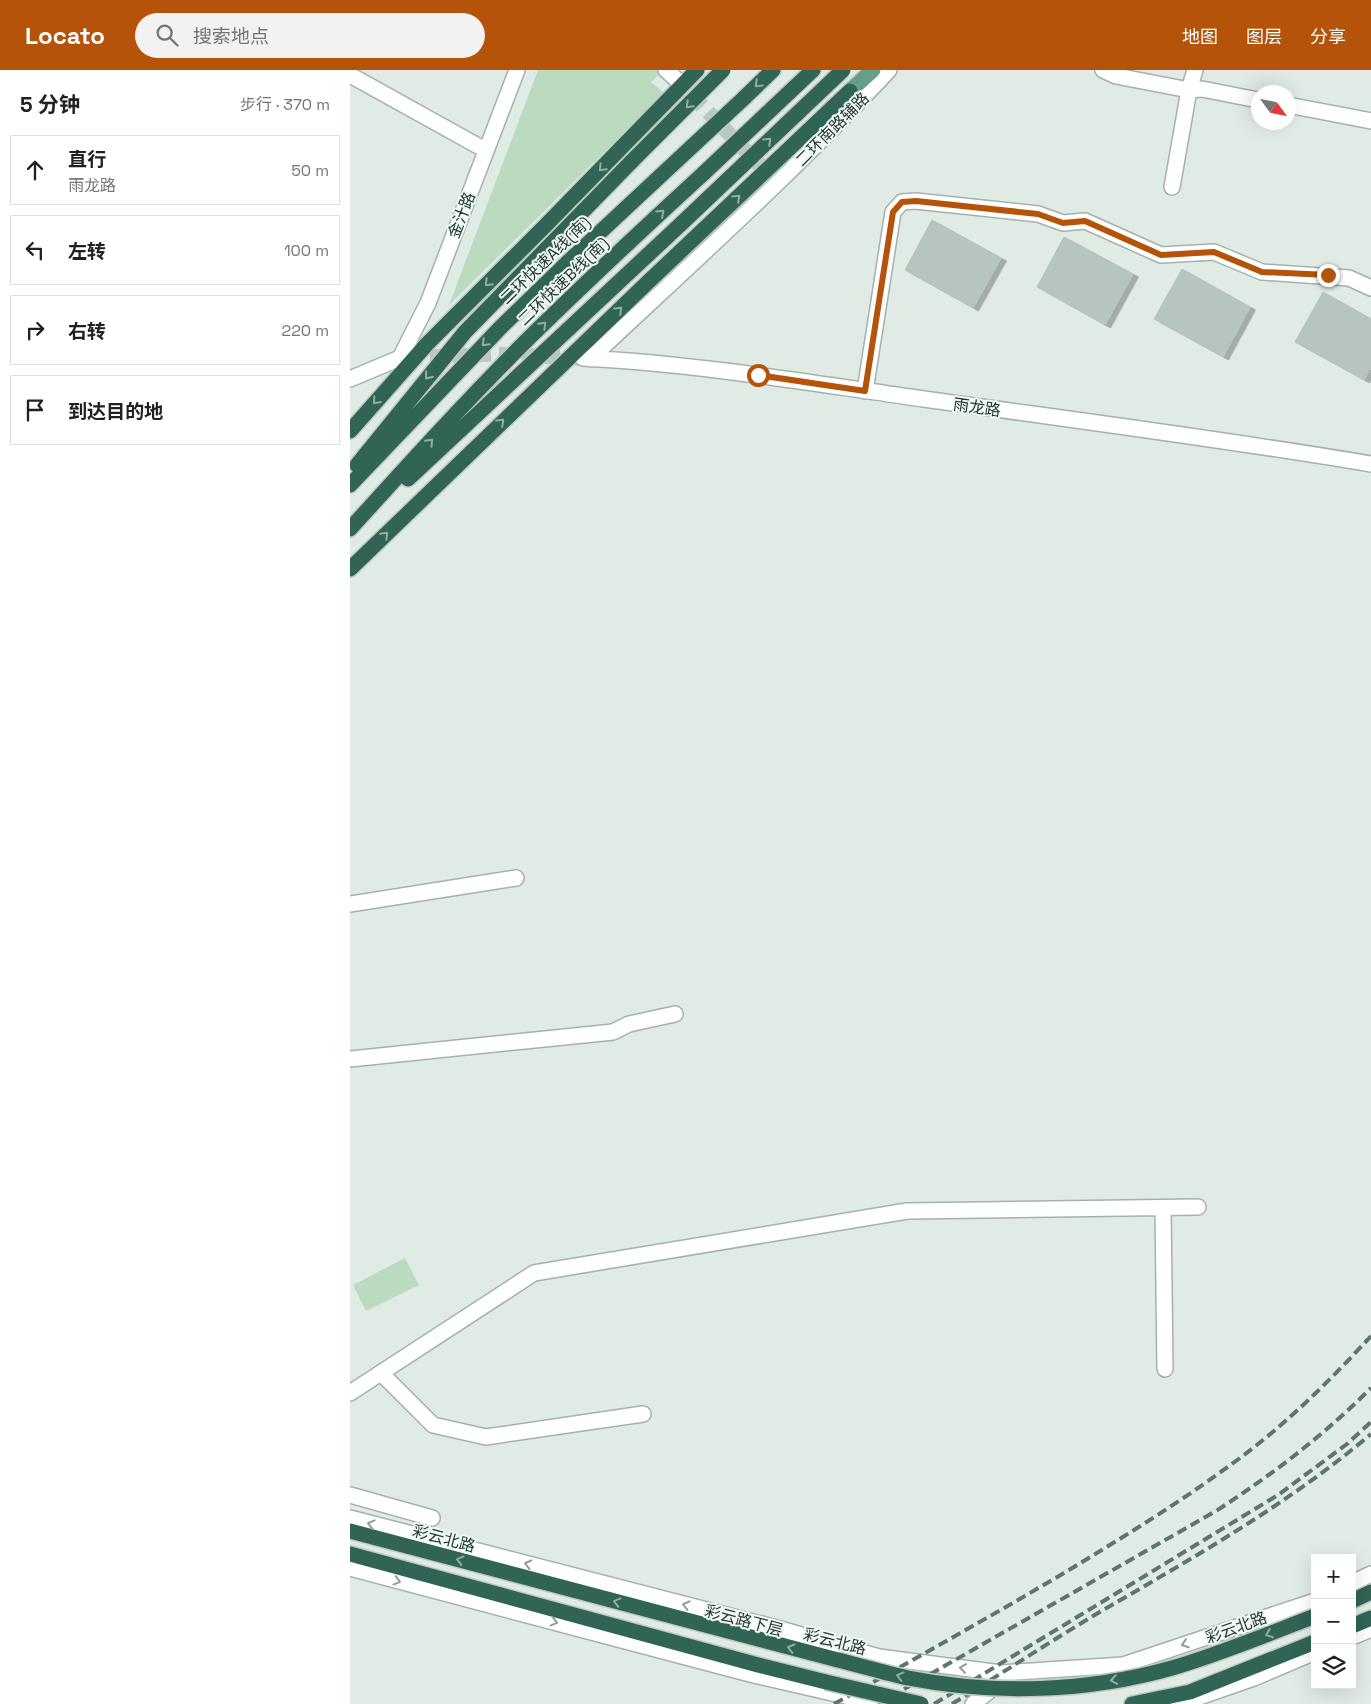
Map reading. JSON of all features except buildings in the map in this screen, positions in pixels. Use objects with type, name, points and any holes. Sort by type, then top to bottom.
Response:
[{"type":"highway","points":[[350,431],[415,357],[697,70]]},
{"type":"highway","points":[[622,147],[667,106],[713,70]]},
{"type":"highway","points":[[350,473],[465,332],[723,70]]},
{"type":"highway","name":"二环快速A线(南)","points":[[350,485],[521,307],[773,70]]},
{"type":"highway","name":"二环快速B线(南)","points":[[350,529],[442,429],[590,278],[813,70]]},
{"type":"highway","points":[[350,533],[843,70]]},
{"type":"highway","points":[[350,569],[648,282],[850,91]]},
{"type":"highway","name":"彩云北路","points":[[350,1531],[908,1678],[974,1687],[1042,1689],[1112,1680],[1172,1668],[1311,1617]]},
{"type":"highway","points":[[350,1554],[758,1665],[921,1704]]},
{"type":"highway","points":[[1356,1599],[1371,1592]]},
{"type":"highway","points":[[1356,1624],[1371,1618]]},
{"type":"highway","points":[[1132,1704],[1190,1692],[1311,1644]]},
{"type":"main road","points":[[850,91],[873,70]]},
{"type":"street","name":"金汁路","points":[[350,379],[403,358],[428,303],[517,70]]},
{"type":"street","name":"二环南路辅路","points":[[587,358],[844,118],[890,70]]},
{"type":"street","points":[[1103,70],[1116,76],[1189,90],[1202,89],[1251,99]]},
{"type":"street","points":[[1172,187],[1189,90],[1195,70]]},
{"type":"street","points":[[350,75],[478,146]]},
{"type":"street","points":[[1296,107],[1371,121]]},
{"type":"street","points":[[865,391],[893,212],[902,202],[916,201],[1038,214],[1063,223],[1085,221],[1161,255],[1214,252],[1262,272],[1349,278],[1371,288]]},
{"type":"street","name":"雨龙路","points":[[587,358],[651,362],[758,375],[1281,449],[1371,464]]},
{"type":"street","points":[[350,904],[516,878]]},
{"type":"street","points":[[350,1058],[613,1032],[629,1024],[675,1014]]},
{"type":"street","points":[[350,1393],[534,1273],[907,1211],[1198,1207]]},
{"type":"street","points":[[1163,1208],[1165,1369]]},
{"type":"street","points":[[381,1373],[433,1425],[486,1437],[643,1414]]},
{"type":"street","points":[[350,1495],[432,1518]]},
{"type":"street","name":"彩云路下层","points":[[350,1518],[773,1627],[879,1657],[1001,1673],[1123,1665],[1311,1602]]},
{"type":"street","points":[[350,1568],[750,1674],[880,1704]]},
{"type":"street","points":[[1356,1582],[1371,1574]]},
{"type":"street","points":[[1356,1635],[1371,1629]]},
{"type":"street","points":[[1179,1704],[1254,1678],[1311,1654]]},
{"type":"street","points":[[973,1704],[1011,1672]]},
{"type":"green space","points":[[538,70],[664,70],[651,82],[664,93],[449,305]]},
{"type":"green space","points":[[405,1258],[419,1285],[366,1311],[353,1285]]},
{"type":"tunnel","points":[[676,79],[773,179]]},
{"type":"tunnel","points":[[407,358],[494,354],[579,358]]},
{"type":"railway","points":[[834,1704],[1064,1573],[1189,1494],[1267,1437],[1321,1388],[1371,1336]]},
{"type":"railway","points":[[878,1704],[1216,1511],[1297,1454],[1371,1388]]},
{"type":"railway","points":[[934,1704],[1278,1495],[1347,1444],[1371,1422]]},
{"type":"railway","points":[[952,1704],[1093,1616],[1236,1531],[1305,1485],[1371,1434]]},
{"type":"route","points":[[758,375],[865,391],[893,212],[902,202],[916,201],[1038,214],[1063,223],[1085,221],[1161,255],[1214,252],[1262,272],[1328,275]]}]
